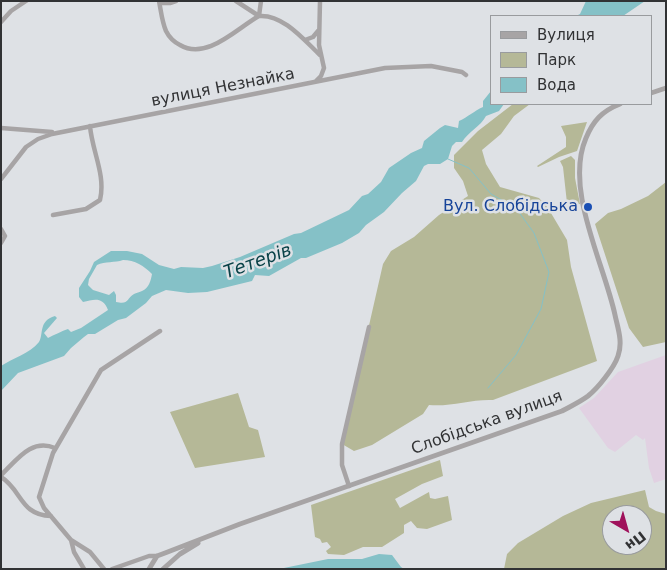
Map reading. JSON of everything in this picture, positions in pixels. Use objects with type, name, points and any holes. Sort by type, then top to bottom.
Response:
[{"type":"street","points":[[1,22],[10,11],[26,1]]},
{"type":"street","points":[[176,1],[170,3],[160,2],[167,34],[177,44],[192,49],[210,46],[259,16],[266,15],[274,18],[305,40],[320,55]]},
{"type":"street","points":[[236,1],[259,16]]},
{"type":"street","points":[[259,16],[261,1]]},
{"type":"street","points":[[313,83],[324,72],[319,45],[320,1]]},
{"type":"street","points":[[305,40],[313,37],[319,30]]},
{"type":"street","name":"вулиця Незнайка","points":[[1,179],[26,147],[38,139],[59,132],[398,67],[431,66],[462,72],[466,75]]},
{"type":"street","points":[[652,93],[666,88]]},
{"type":"street","name":"Слобідська вулиця","points":[[157,556],[216,533],[562,411],[591,394],[611,369],[618,356],[621,342],[612,300],[579,186],[579,165],[584,142],[596,119],[606,110],[618,105]]},
{"type":"street","points":[[53,214],[86,209],[100,200],[102,191],[101,181],[90,126]]},
{"type":"street","points":[[1,128],[59,132]]},
{"type":"street","points":[[1,229],[4,236],[1,243]]},
{"type":"street","points":[[348,486],[342,465],[342,444],[369,326]]},
{"type":"street","points":[[104,569],[95,556],[71,540],[40,502],[39,493],[55,448],[101,370],[160,331]]},
{"type":"street","points":[[51,516],[35,513],[22,503],[14,488],[1,476],[25,451],[44,445],[55,448]]},
{"type":"street","points":[[163,569],[180,554],[216,533]]},
{"type":"street","points":[[71,540],[74,552],[84,569]]},
{"type":"street","points":[[112,569],[149,556],[157,556]]},
{"type":"street","points":[[149,569],[157,556]]},
{"type":"shaded area","points":[[666,355],[666,479],[654,483],[649,468],[645,438],[643,440],[636,435],[615,452],[608,448],[579,408],[594,398],[618,372]]},
{"type":"green space","points":[[512,105],[529,105],[514,116],[501,134],[482,150],[486,164],[500,187],[539,198],[548,208],[567,240],[571,267],[597,361],[493,400],[429,405],[423,414],[372,445],[354,451],[342,444],[383,264],[391,251],[414,237],[439,215],[468,196],[463,181],[454,168],[454,155],[478,131]]},
{"type":"green space","points":[[587,122],[577,151],[537,166],[566,147],[566,137],[561,126]]},
{"type":"green space","points":[[571,156],[575,160],[575,178],[580,204],[569,206],[567,203],[563,167],[560,161]]},
{"type":"green space","points":[[666,182],[666,342],[643,347],[629,328],[595,224],[608,213],[648,196]]},
{"type":"green space","points":[[238,393],[249,427],[258,430],[265,457],[195,468],[170,412]]},
{"type":"green space","points":[[440,460],[443,476],[422,484],[395,499],[400,508],[429,492],[430,498],[435,499],[448,496],[452,520],[427,529],[417,528],[411,521],[404,525],[404,533],[382,547],[363,547],[344,555],[328,554],[326,551],[331,547],[327,542],[322,543],[320,539],[315,537],[311,505]]},
{"type":"green space","points":[[645,490],[649,505],[602,505],[602,555],[652,555],[652,509],[666,514],[666,569],[504,569],[507,554],[518,543],[563,516],[591,503]]},
{"type":"water","points":[[586,1],[645,1],[624,15],[578,15]]},
{"type":"water","name":"Тетерів","points":[[490,92],[490,105],[503,105],[499,111],[486,116],[462,142],[456,142],[452,146],[448,159],[440,164],[424,166],[416,181],[359,233],[342,243],[306,258],[301,258],[269,276],[255,275],[252,281],[207,292],[188,293],[166,290],[152,296],[126,318],[118,320],[95,334],[88,334],[64,356],[18,373],[1,391],[1,366],[26,353],[39,342],[42,328],[46,321],[55,316],[57,318],[44,333],[48,338],[68,329],[71,332],[81,328],[108,310],[104,303],[98,300],[83,302],[79,297],[79,288],[94,262],[111,251],[127,251],[142,254],[159,265],[174,269],[181,267],[203,268],[240,257],[294,234],[301,233],[349,210],[362,196],[368,194],[381,182],[389,168],[422,148],[424,141],[440,128],[445,125],[458,128],[459,121],[483,107],[483,101]],"holes":[[[123,260],[131,261],[146,268],[152,274],[146,288],[134,294],[125,302],[116,302],[114,291],[109,295],[93,290],[88,285],[89,279],[97,265]]]},
{"type":"water","points":[[379,554],[392,555],[404,569],[279,569],[328,559],[362,559]]},
{"type":"waterway","points":[[448,159],[469,168],[491,194],[516,208],[534,233],[549,272],[541,309],[516,355],[488,388]]},
{"type":"place","name":"Вул. Слобідська","points":[[588,207]]}]
